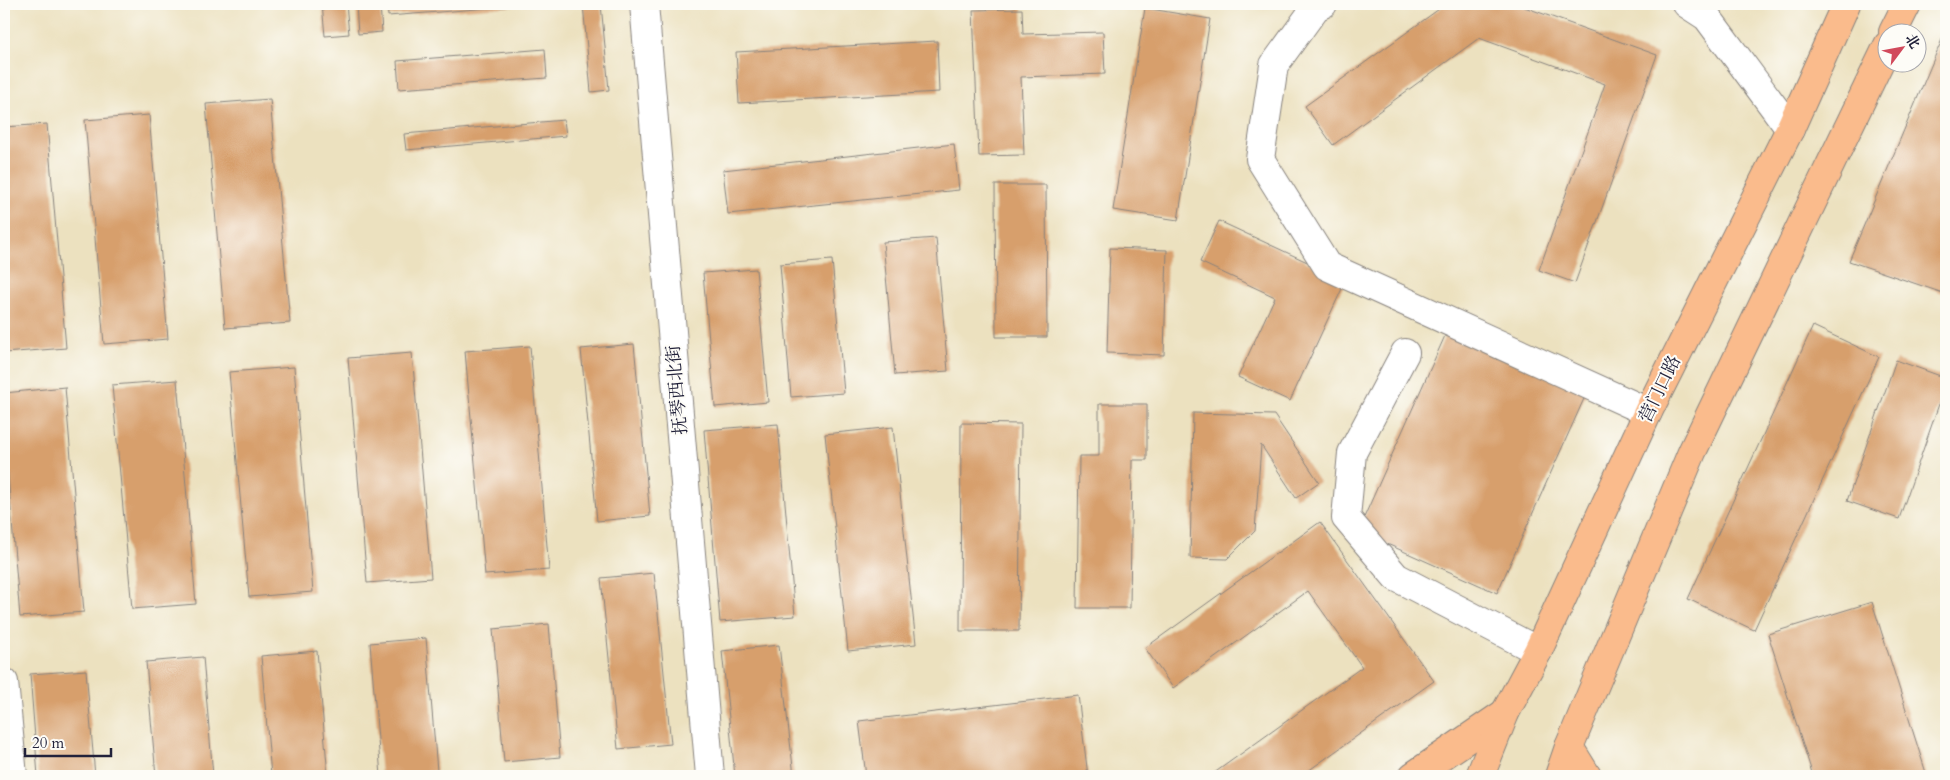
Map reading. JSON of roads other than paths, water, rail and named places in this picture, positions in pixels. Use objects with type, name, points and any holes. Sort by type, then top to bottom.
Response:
[{"type":"main road","name":"营门口路","points":[[1480,776],[1505,714],[1538,651],[1648,412],[1790,129],[1846,4]]},
{"type":"main road","points":[[1898,22],[1907,4]]},
{"type":"main road","points":[[1560,776],[1569,747],[1692,452],[1878,66]]},
{"type":"main road","points":[[1413,776],[1505,714]]},
{"type":"main road","points":[[1569,747],[1587,776]]},
{"type":"street","name":"抚琴西北街","points":[[644,4],[710,776]]},
{"type":"street","points":[[1323,4],[1316,8],[1274,65],[1260,159],[1327,266],[1648,412]]},
{"type":"street","points":[[1687,4],[1707,17],[1790,129]]},
{"type":"street","points":[[1405,353],[1352,453],[1346,518],[1396,577],[1538,651]]},
{"type":"street","points":[[4,682],[13,776]]}]
